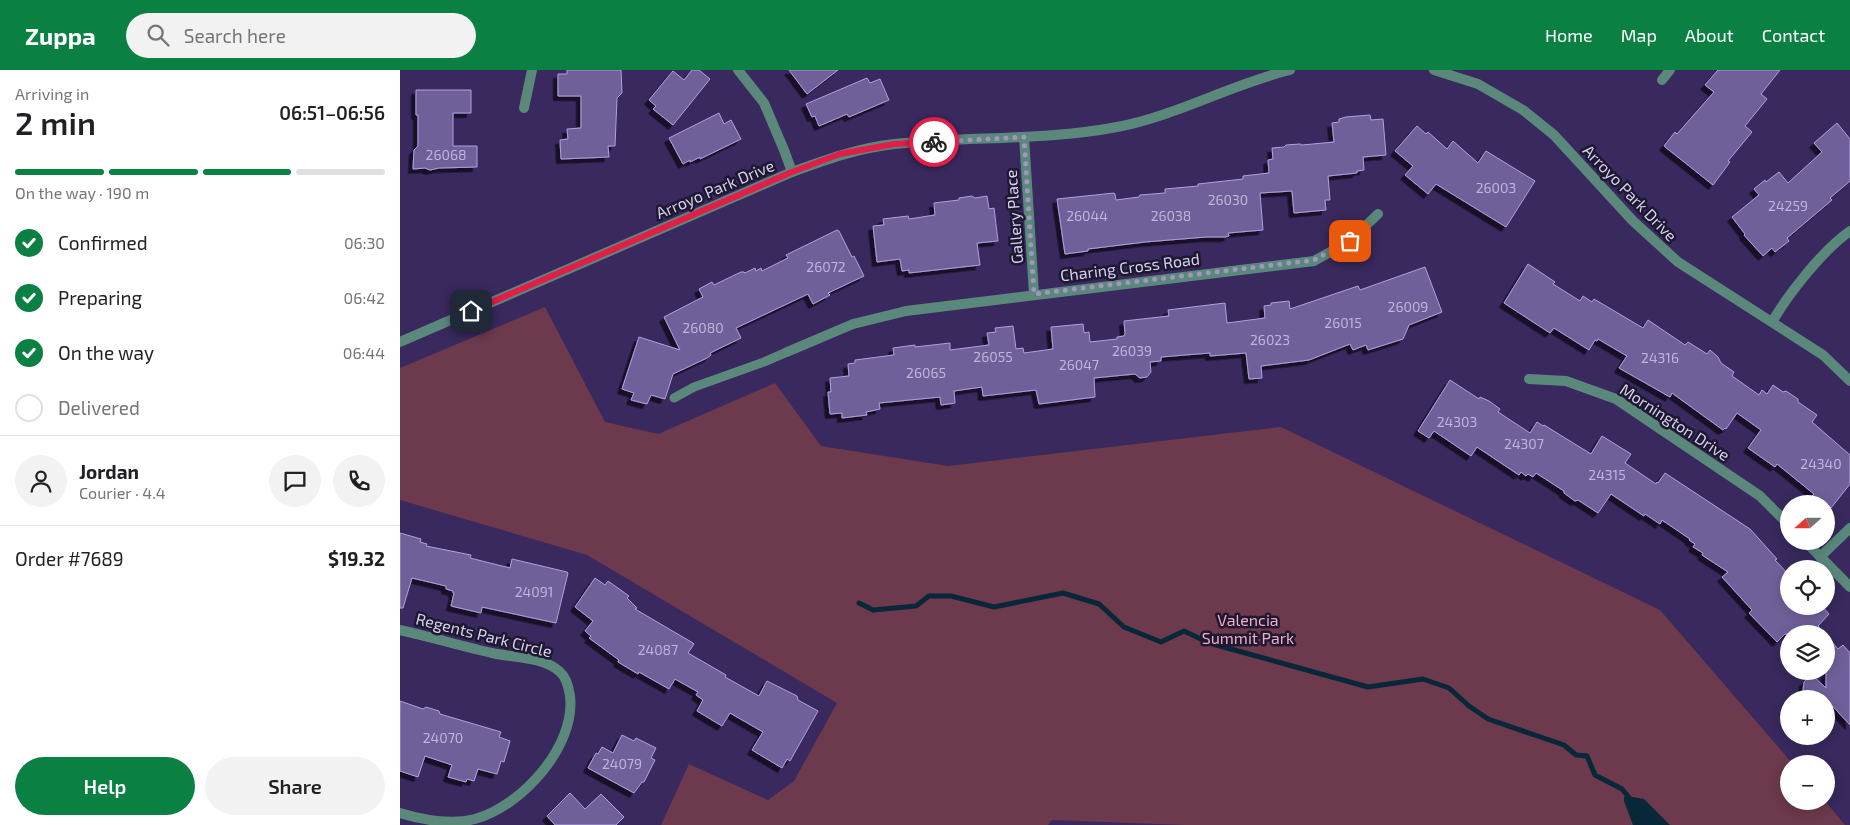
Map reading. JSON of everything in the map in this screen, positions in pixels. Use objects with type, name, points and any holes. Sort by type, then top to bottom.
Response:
[{"type":"street","points":[[524,108],[532,70]]},
{"type":"street","points":[[738,70],[764,102],[792,172]]},
{"type":"street","name":"Arroyo Park Drive","points":[[400,342],[792,172],[840,154],[894,144],[1060,135],[1118,127],[1167,113],[1268,73],[1290,70]]},
{"type":"street","name":"Arroyo Park Drive","points":[[1434,70],[1478,84],[1523,110],[1554,135],[1633,221],[1678,262],[1823,355],[1850,381]]},
{"type":"street","points":[[1662,80],[1670,70]]},
{"type":"street","name":"Gallery Place","points":[[1024,137],[1034,294]]},
{"type":"street","name":"Charing Cross Road","points":[[788,352],[853,324],[906,311],[1314,260],[1350,241],[1378,214]]},
{"type":"street","points":[[1772,322],[1782,305],[1811,268],[1850,231]]},
{"type":"street","name":"Mornington Drive","points":[[1529,379],[1566,381],[1616,399],[1760,496],[1780,516]]},
{"type":"street","points":[[1820,557],[1850,528]]},
{"type":"street","points":[[1813,550],[1850,587]]},
{"type":"street","name":"Regents Park Circle","points":[[400,630],[492,653],[546,663],[562,672],[569,689],[571,709],[567,728],[555,751],[537,778],[507,804],[474,820],[432,820],[400,814]]},
{"type":"lane","points":[[674,398],[694,386],[788,352]]},
{"type":"green space","name":"Valencia Summit Park","points":[[545,307],[605,422],[658,434],[775,383],[821,446],[948,466],[1281,427],[1660,610],[1785,755],[1780,755],[1780,810],[1832,810],[1845,825],[1184,825],[1052,820],[1048,825],[661,825],[689,764],[768,800],[794,781],[837,703],[587,555],[400,500],[400,368]]},
{"type":"water","points":[[1624,797],[1644,799],[1670,825],[1633,825],[1624,801]]},
{"type":"building","points":[[567,70],[621,70],[622,93],[617,98],[615,146],[608,146],[609,157],[561,159],[560,140],[568,139],[567,129],[581,128],[581,96],[558,96],[558,74],[567,74]]},
{"type":"building","points":[[692,70],[699,70],[710,79],[673,125],[653,109],[656,106],[649,100],[673,71],[684,80]]},
{"type":"building","points":[[789,70],[838,70],[807,94]]},
{"type":"building","points":[[1718,70],[1780,70],[1761,94],[1767,99],[1745,126],[1752,132],[1728,161],[1730,162],[1713,185],[1664,146],[1714,92],[1705,85]]},
{"type":"building","points":[[867,78],[870,83],[880,79],[889,100],[849,117],[847,114],[819,126],[815,116],[812,117],[806,104]]},
{"type":"building","points":[[416,90],[471,90],[471,113],[453,113],[453,146],[477,146],[477,167],[430,170],[425,168],[413,169],[414,150],[418,146]]},
{"type":"building","points":[[719,113],[724,124],[731,120],[741,139],[700,159],[700,157],[683,164],[669,138]]},
{"type":"building","points":[[1370,115],[1371,120],[1383,119],[1386,155],[1363,157],[1364,170],[1357,171],[1357,173],[1328,176],[1330,200],[1325,200],[1326,210],[1294,213],[1292,191],[1260,193],[1263,230],[1228,233],[1229,236],[1225,237],[1145,242],[1088,249],[1088,251],[1065,254],[1057,199],[1114,193],[1116,200],[1139,197],[1140,195],[1165,193],[1165,189],[1198,186],[1198,184],[1243,179],[1243,176],[1269,173],[1268,160],[1273,159],[1272,148],[1284,147],[1286,145],[1334,142],[1332,123],[1339,122],[1339,119],[1346,117]]},
{"type":"building","points":[[1837,123],[1850,139],[1850,181],[1830,198],[1832,200],[1787,238],[1789,241],[1775,252],[1772,248],[1763,256],[1744,235],[1732,217],[1759,195],[1754,189],[1765,180],[1766,182],[1779,172],[1788,183],[1822,152],[1814,143]]},
{"type":"building","points":[[1417,126],[1426,134],[1428,132],[1447,149],[1453,141],[1478,163],[1486,151],[1535,181],[1506,227],[1436,184],[1428,194],[1405,175],[1413,166],[1395,151]]},
{"type":"building","points":[[972,196],[975,198],[987,196],[989,209],[994,208],[998,241],[977,243],[980,265],[909,273],[909,270],[902,271],[900,259],[877,262],[873,226],[884,225],[883,219],[908,216],[909,219],[935,215],[934,203],[959,200],[959,198]]},
{"type":"building","points":[[837,230],[864,276],[828,293],[830,295],[813,304],[808,294],[736,328],[741,338],[710,353],[711,355],[707,358],[673,374],[665,399],[651,395],[647,404],[631,400],[634,393],[622,389],[639,337],[680,350],[664,317],[703,297],[699,289],[712,282],[714,285],[741,272],[745,273],[755,268],[756,271],[761,268],[762,271],[788,258],[786,255]]},
{"type":"building","points":[[1528,264],[1555,282],[1553,284],[1580,301],[1583,296],[1592,302],[1594,299],[1643,328],[1648,320],[1685,345],[1688,342],[1707,354],[1710,350],[1718,357],[1721,363],[1734,372],[1732,376],[1759,395],[1762,390],[1767,394],[1773,385],[1798,399],[1798,402],[1817,415],[1812,422],[1850,455],[1850,484],[1835,503],[1835,495],[1813,495],[1777,464],[1775,467],[1748,448],[1761,430],[1737,413],[1726,429],[1723,430],[1672,393],[1670,397],[1619,368],[1627,356],[1598,339],[1597,341],[1595,340],[1589,350],[1554,328],[1550,333],[1504,303]]},
{"type":"building","points":[[1425,267],[1442,312],[1409,325],[1403,339],[1368,350],[1366,345],[1353,350],[1350,344],[1309,360],[1261,366],[1262,378],[1249,379],[1246,353],[1210,356],[1210,353],[1161,357],[1161,361],[1150,362],[1151,372],[1147,377],[1140,378],[1135,374],[1094,378],[1095,397],[1039,404],[1036,390],[983,396],[982,387],[954,391],[955,403],[941,405],[940,397],[879,403],[880,409],[866,412],[867,415],[842,418],[842,413],[830,414],[828,392],[831,392],[830,378],[849,376],[848,364],[855,363],[855,360],[894,355],[893,348],[950,343],[950,350],[989,345],[987,333],[996,332],[995,328],[1013,326],[1016,349],[1023,348],[1024,353],[1053,349],[1051,327],[1083,324],[1084,333],[1089,332],[1090,342],[1117,339],[1117,337],[1124,336],[1124,321],[1169,316],[1168,310],[1225,303],[1227,323],[1265,318],[1264,306],[1271,305],[1271,303],[1289,301],[1290,309],[1358,286],[1360,290]]},
{"type":"building","points":[[1450,380],[1479,399],[1480,397],[1489,401],[1500,409],[1498,412],[1530,433],[1537,422],[1591,454],[1602,436],[1631,454],[1625,463],[1656,484],[1665,473],[1750,529],[1777,559],[1775,560],[1780,565],[1780,615],[1828,615],[1819,625],[1780,625],[1780,639],[1777,642],[1749,613],[1752,610],[1722,577],[1728,572],[1702,555],[1703,553],[1693,547],[1695,544],[1690,539],[1662,520],[1660,524],[1645,514],[1644,516],[1611,494],[1598,513],[1578,500],[1575,501],[1564,491],[1536,473],[1533,477],[1528,474],[1526,476],[1521,472],[1519,475],[1477,447],[1471,456],[1434,431],[1429,438],[1418,431]]},
{"type":"building","points":[[400,533],[421,539],[420,542],[427,544],[426,546],[471,555],[470,558],[510,568],[512,559],[567,572],[556,623],[482,607],[481,613],[451,606],[453,591],[446,589],[446,586],[412,578],[403,608],[400,608]]},
{"type":"building","points":[[595,578],[605,585],[608,581],[629,596],[627,598],[637,608],[635,609],[693,643],[688,653],[726,675],[725,677],[759,696],[767,681],[797,696],[798,700],[818,711],[790,761],[787,759],[782,768],[752,750],[763,732],[730,713],[722,726],[697,711],[703,700],[696,695],[698,692],[675,679],[669,689],[639,672],[638,674],[618,662],[619,660],[589,638],[591,636],[585,631],[593,621],[575,607]]},
{"type":"building","points":[[1843,645],[1850,653],[1850,725],[1835,709],[1835,690],[1803,690],[1804,682],[1806,680],[1817,680],[1826,688],[1826,680],[1835,680],[1835,646],[1838,649]]},
{"type":"building","points":[[400,701],[423,709],[426,707],[439,711],[440,714],[501,732],[499,737],[510,741],[504,762],[501,761],[497,774],[478,769],[474,781],[467,779],[466,782],[448,777],[452,765],[425,756],[418,777],[400,771]]},
{"type":"building","points":[[622,735],[634,741],[636,738],[656,748],[651,758],[655,760],[644,782],[634,793],[588,768],[596,753],[598,754],[602,747],[613,753]]},
{"type":"building","points":[[570,793],[585,809],[601,794],[624,817],[616,825],[555,825],[547,816]]},
{"type":"waterway","points":[[859,603],[873,610],[916,606],[929,596],[951,596],[994,607],[1063,593],[1099,604],[1124,627],[1161,642],[1184,631],[1209,643],[1368,687],[1423,679],[1449,688],[1469,706],[1488,719],[1564,745],[1576,755],[1587,756],[1595,775],[1622,789],[1631,800]]},
{"type":"way so far","points":[[934,142],[1024,137],[1034,294],[1314,260],[1350,241]]},
{"type":"route","points":[[471,311],[792,172],[840,154],[894,144],[934,142]]}]
